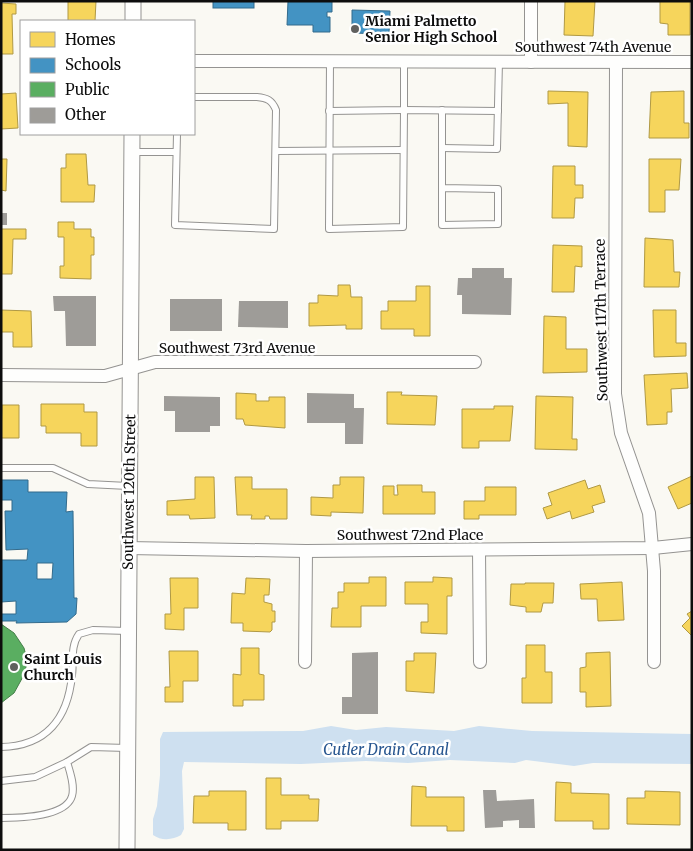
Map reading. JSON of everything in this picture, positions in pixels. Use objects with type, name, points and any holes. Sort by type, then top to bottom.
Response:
[{"type":"street","points":[[133,1],[133,20]]},
{"type":"street","points":[[531,1],[531,62]]},
{"type":"street","name":"Southwest 74th Avenue","points":[[195,61],[692,62]]},
{"type":"street","name":"Southwest 117th Terrace","points":[[616,62],[615,394],[621,433],[649,513],[653,548],[654,662]]},
{"type":"street","name":"Southwest 120th Street","points":[[127,850],[132,135]]},
{"type":"street","name":"Southwest 73rd Avenue","points":[[1,375],[105,376],[131,367],[155,362],[475,362]]},
{"type":"street","name":"Southwest 72nd Place","points":[[128,548],[306,551],[479,550],[653,548],[692,544]]},
{"type":"street","points":[[479,550],[480,662]]},
{"type":"street","points":[[305,662],[306,551]]},
{"type":"lane","points":[[330,61],[330,229],[403,227],[404,62]]},
{"type":"lane","points":[[442,148],[497,149],[499,61]]},
{"type":"lane","points":[[177,135],[175,224],[274,229],[276,110],[273,102],[266,98],[257,97],[195,97]]},
{"type":"lane","points":[[329,110],[498,111]]},
{"type":"lane","points":[[442,110],[442,148],[442,188],[442,225],[498,224],[498,189],[442,188]]},
{"type":"lane","points":[[276,151],[403,150]]},
{"type":"lane","points":[[132,152],[176,152]]},
{"type":"lane","points":[[1,468],[53,468],[88,484],[130,486]]},
{"type":"lane","points":[[1,747],[24,744],[36,738],[48,731],[64,714],[71,689],[72,646],[80,634],[93,630],[129,631]]},
{"type":"lane","points":[[1,781],[35,777],[67,762],[91,747],[128,748]]},
{"type":"lane","points":[[1,818],[45,814],[67,805],[72,799],[73,791],[67,762]]},
{"type":"water","name":"Cutler Drain Canal","points":[[331,726],[356,730],[386,727],[454,731],[479,726],[532,731],[692,734],[692,764],[593,763],[574,766],[526,760],[515,763],[450,760],[408,763],[366,761],[301,764],[184,762],[182,771],[184,829],[181,835],[171,839],[163,839],[153,835],[153,819],[157,806],[160,775],[160,739],[163,732],[303,731]]},
{"type":"building: Homes","points":[[68,1],[96,1],[95,20],[68,20]]},
{"type":"building: Homes","points":[[565,1],[595,1],[593,36],[564,35]]},
{"type":"building: Homes","points":[[660,1],[690,1],[690,35],[668,35],[668,24],[660,23]]},
{"type":"building: Homes","points":[[1,3],[16,4],[16,14],[12,14],[13,54],[1,54]]},
{"type":"building: Homes","points":[[548,91],[588,92],[587,147],[568,146],[568,103],[548,104]]},
{"type":"building: Homes","points":[[684,91],[684,123],[689,123],[689,138],[649,138],[651,92]]},
{"type":"building: Homes","points":[[16,93],[18,128],[1,129],[1,94]]},
{"type":"building: Homes","points":[[66,154],[86,154],[88,185],[95,185],[94,202],[61,202],[61,168],[66,168]]},
{"type":"building: Homes","points":[[1,159],[7,159],[6,191],[1,190]]},
{"type":"building: Homes","points":[[649,159],[681,159],[679,190],[665,190],[665,212],[649,212]]},
{"type":"building: Homes","points":[[553,166],[575,166],[575,185],[583,185],[583,198],[575,198],[574,218],[552,218]]},
{"type":"building: Homes","points":[[58,222],[74,222],[74,229],[91,229],[91,237],[94,237],[94,255],[91,255],[91,279],[60,278],[60,266],[64,266],[64,237],[58,237]]},
{"type":"building: Homes","points":[[1,229],[26,229],[26,239],[13,239],[12,274],[1,274]]},
{"type":"building: Homes","points":[[645,238],[673,240],[674,272],[680,272],[679,287],[644,287]]},
{"type":"building: Homes","points":[[553,245],[582,246],[582,267],[575,266],[574,292],[552,292]]},
{"type":"building: Homes","points":[[338,285],[350,285],[351,297],[362,297],[362,329],[346,329],[346,325],[309,326],[309,303],[318,303],[318,295],[338,296]]},
{"type":"building: Homes","points":[[416,286],[430,286],[430,336],[414,336],[414,329],[381,329],[381,311],[388,311],[388,301],[416,301]]},
{"type":"building: Homes","points":[[1,310],[31,311],[32,347],[13,347],[13,332],[1,332]]},
{"type":"building: Homes","points":[[653,310],[676,310],[676,343],[686,343],[686,356],[654,357]]},
{"type":"building: Homes","points":[[544,316],[566,317],[566,349],[587,349],[587,372],[543,373]]},
{"type":"building: Homes","points":[[687,373],[688,388],[671,389],[672,412],[667,412],[667,424],[647,425],[644,375]]},
{"type":"building: Homes","points":[[387,392],[402,392],[401,395],[437,396],[435,425],[387,424]]},
{"type":"building: Homes","points":[[236,393],[256,394],[256,401],[269,401],[269,397],[285,397],[285,428],[245,425],[243,419],[236,419]]},
{"type":"building: Homes","points":[[536,396],[573,397],[572,439],[577,439],[577,450],[535,449]]},
{"type":"building: Homes","points":[[41,404],[84,404],[84,412],[97,412],[97,446],[81,446],[81,433],[46,433],[46,426],[41,426]]},
{"type":"building: Homes","points":[[2,405],[19,405],[19,438],[1,438]]},
{"type":"building: Homes","points":[[494,406],[513,406],[510,441],[479,441],[479,448],[462,448],[462,409],[494,409]]},
{"type":"building: Homes","points":[[692,476],[692,503],[678,509],[668,487]]},
{"type":"building: Homes","points":[[195,477],[214,477],[215,518],[190,519],[189,515],[167,515],[167,501],[195,499]]},
{"type":"building: Homes","points":[[235,477],[252,477],[252,489],[287,489],[287,519],[270,519],[269,516],[265,516],[265,519],[251,519],[252,515],[237,515]]},
{"type":"building: Homes","points":[[340,477],[364,477],[363,513],[331,512],[331,516],[311,515],[311,497],[333,498],[333,485],[340,485]]},
{"type":"building: Homes","points":[[585,480],[588,489],[600,485],[605,502],[592,506],[594,512],[572,519],[570,511],[547,519],[543,508],[552,505],[548,493]]},
{"type":"building: Homes","points":[[397,485],[422,485],[422,492],[435,492],[435,514],[383,514],[383,486],[394,486],[394,495],[398,495]]},
{"type":"building: Homes","points":[[485,487],[516,487],[516,515],[479,515],[479,519],[464,519],[464,501],[485,501]]},
{"type":"building: Homes","points":[[369,577],[386,577],[386,606],[361,606],[361,627],[331,627],[332,608],[338,608],[338,592],[344,592],[344,583],[369,583]]},
{"type":"building: Homes","points":[[433,577],[452,578],[452,596],[447,596],[447,634],[421,633],[421,622],[428,622],[428,604],[405,604],[405,582],[433,582]]},
{"type":"building: Homes","points":[[170,578],[198,578],[198,608],[184,608],[184,630],[165,629],[165,614],[171,614]]},
{"type":"building: Homes","points":[[246,578],[270,579],[269,595],[264,595],[264,602],[272,604],[272,611],[275,611],[275,622],[272,622],[272,630],[270,632],[243,631],[243,623],[231,623],[232,593],[245,594]]},
{"type":"building: Homes","points":[[622,582],[624,620],[598,621],[597,599],[581,599],[580,584]]},
{"type":"building: Homes","points":[[554,583],[553,603],[543,603],[541,612],[526,612],[526,607],[510,605],[511,584]]},
{"type":"building: Homes","points":[[692,611],[692,636],[682,626],[690,618],[687,614]]},
{"type":"building: Homes","points":[[526,645],[545,645],[545,672],[552,672],[552,703],[522,703],[522,678],[526,678]]},
{"type":"building: Homes","points":[[241,648],[259,648],[259,674],[264,675],[264,700],[243,700],[243,706],[233,706],[233,674],[241,675]]},
{"type":"building: Homes","points":[[169,651],[198,651],[198,681],[183,681],[183,702],[165,702],[165,687],[170,687]]},
{"type":"building: Homes","points":[[610,652],[611,706],[586,707],[586,692],[580,692],[580,668],[586,667],[586,653]]},
{"type":"building: Homes","points":[[414,653],[436,653],[434,693],[406,691],[406,661],[414,661]]},
{"type":"building: Homes","points":[[266,778],[281,778],[281,795],[309,795],[309,799],[319,799],[318,821],[281,821],[281,829],[266,829]]},
{"type":"building: Homes","points":[[556,782],[571,783],[571,793],[609,794],[609,829],[593,829],[593,821],[555,821]]},
{"type":"building: Homes","points":[[412,786],[426,787],[426,797],[464,797],[464,831],[447,831],[447,826],[411,826]]},
{"type":"building: Homes","points":[[209,791],[246,791],[246,830],[228,830],[228,823],[193,823],[194,796],[209,796]]},
{"type":"building: Homes","points":[[645,791],[680,792],[680,825],[627,824],[627,798],[645,798]]},
{"type":"building: Schools","points":[[213,1],[254,1],[254,8],[213,8]]},
{"type":"building: Schools","points":[[288,1],[332,1],[332,12],[327,12],[327,17],[330,17],[330,32],[313,32],[313,25],[287,25]]},
{"type":"building: Schools","points":[[352,10],[390,11],[389,34],[352,33]]},
{"type":"building: Schools","points":[[1,480],[28,480],[28,492],[67,492],[66,512],[73,511],[74,598],[77,598],[76,614],[67,622],[16,623],[17,621],[1,621],[1,614],[16,614],[16,601],[1,602],[1,560],[27,560],[28,549],[6,550],[5,511],[12,511],[12,500],[1,500]],"holes":[[[37,563],[53,563],[52,579],[37,579]]]},
{"type":"building: Public","name":"Saint Louis Church","points":[[1,624],[14,633],[24,648],[27,660],[25,673],[14,693],[1,703]]},
{"type":"building: Other","points":[[1,213],[7,213],[7,225],[1,225]]},
{"type":"building: Other","points":[[472,268],[504,268],[504,278],[512,278],[511,315],[462,314],[462,295],[457,295],[458,278],[472,278]]},
{"type":"building: Other","points":[[53,296],[96,296],[96,346],[66,346],[65,311],[54,311]]},
{"type":"building: Other","points":[[170,299],[222,299],[222,331],[170,331]]},
{"type":"building: Other","points":[[239,301],[288,301],[288,328],[238,327]]},
{"type":"building: Other","points":[[307,393],[354,394],[354,408],[364,408],[363,444],[345,444],[345,423],[307,423]]},
{"type":"building: Other","points":[[164,396],[220,397],[220,426],[210,426],[210,432],[175,432],[175,411],[164,411]]},
{"type":"building: Other","points":[[378,652],[378,714],[342,714],[342,697],[352,697],[352,653]]},
{"type":"building: Other","points":[[483,790],[496,790],[497,801],[534,799],[535,828],[519,828],[519,820],[503,821],[503,827],[485,828]]},
{"type":"place","name":"Miami Palmetto Senior High School","points":[[355,29]]},
{"type":"place","name":"Saint Louis Church","points":[[14,667]]}]
